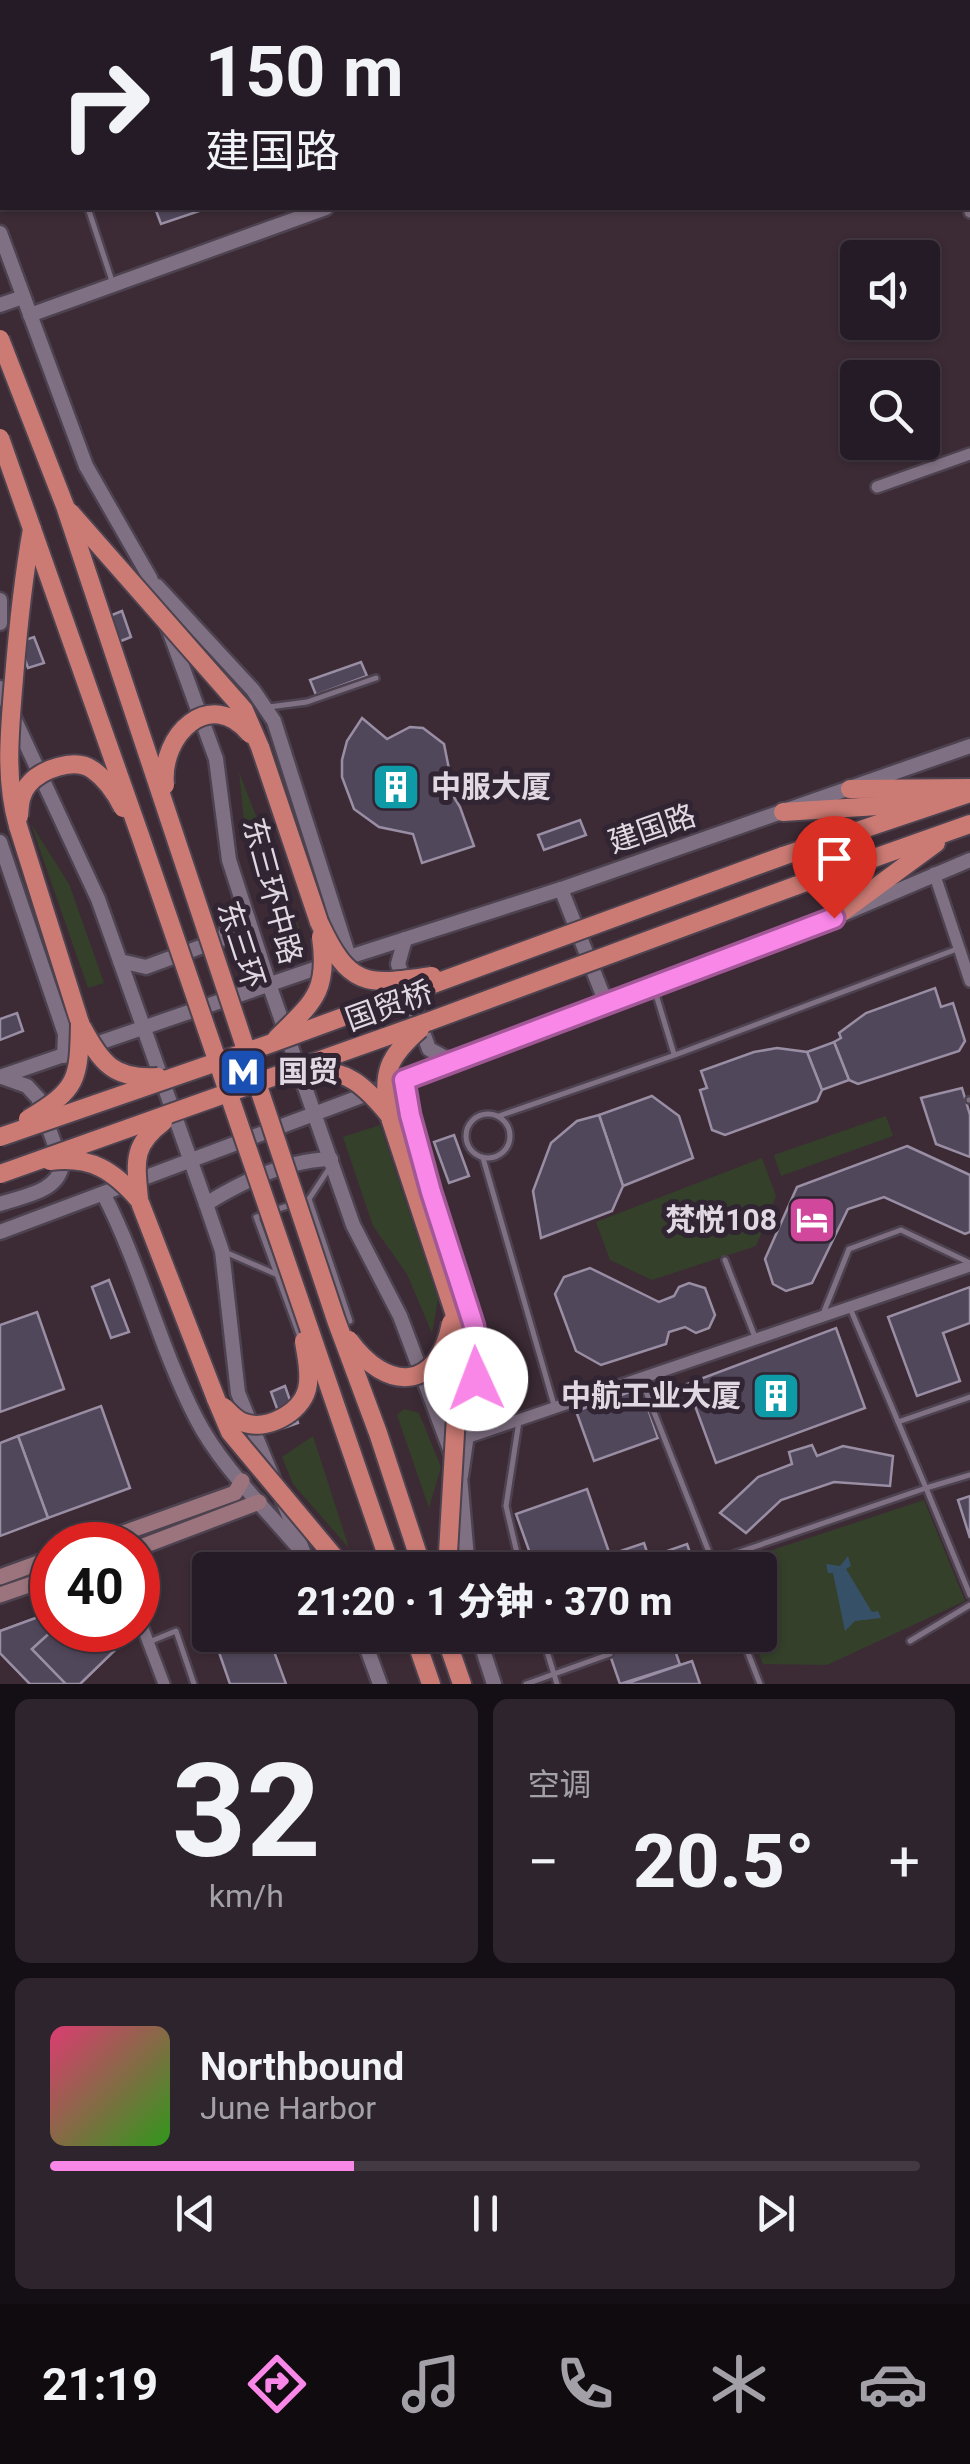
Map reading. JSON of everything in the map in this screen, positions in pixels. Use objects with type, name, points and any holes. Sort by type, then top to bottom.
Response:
[{"type":"highway","name":"东三环","points":[[0,339],[65,506],[335,1323],[417,1552]]},
{"type":"highway","name":"东三环","points":[[0,438],[386,1552]]},
{"type":"highway","points":[[65,506],[244,710],[319,922],[331,948],[349,972],[380,983],[466,971]]},
{"type":"highway","points":[[32,528],[22,584],[9,794],[80,1022],[98,1056],[110,1068],[124,1074],[151,1078],[182,1073]]},
{"type":"highway","points":[[174,829],[164,780],[165,762],[179,732],[197,719],[221,714],[243,726],[260,747]]},
{"type":"highway","points":[[18,826],[20,799],[33,780],[60,766],[77,764],[91,768],[106,782],[142,841]]},
{"type":"highway","points":[[850,789],[970,791]]},
{"type":"highway","points":[[783,812],[945,802],[970,791]]},
{"type":"highway","name":"国贸桥","points":[[0,1136],[272,1043],[783,856],[945,802]]},
{"type":"highway","points":[[834,918],[961,827]]},
{"type":"highway","name":"国贸桥","points":[[0,1174],[961,827]]},
{"type":"highway","points":[[272,1043],[316,996],[324,980],[319,922]]},
{"type":"highway","points":[[430,1021],[405,1042],[386,1070],[389,1115],[454,1312],[460,1348],[448,1552]]},
{"type":"highway","points":[[0,1136],[66,1094],[78,1068],[80,1022]]},
{"type":"highway","points":[[283,1073],[324,1069],[342,1072],[360,1083],[389,1115]]},
{"type":"highway","points":[[190,1106],[144,1138],[136,1158],[139,1200],[230,1432],[329,1552]]},
{"type":"highway","points":[[28,1164],[62,1160],[97,1162],[120,1178],[139,1200]]},
{"type":"highway","points":[[216,1399],[244,1424],[260,1425],[284,1417],[298,1407],[307,1392],[308,1380],[299,1300]]},
{"type":"highway","points":[[335,1323],[363,1358],[390,1376],[405,1378],[417,1375],[440,1359],[454,1312]]},
{"type":"highway","points":[[414,1652],[424,1665]]},
{"type":"highway","points":[[420,1652],[431,1684]]},
{"type":"highway","points":[[451,1652],[462,1684]]},
{"type":"main road","points":[[154,1522],[235,1493],[242,1481]]},
{"type":"main road","points":[[160,1540],[259,1502]]},
{"type":"main road","points":[[0,1577],[30,1566]]},
{"type":"main road","points":[[0,1595],[30,1585]]},
{"type":"street","points":[[30,315],[320,210]]},
{"type":"street","name":"东三环中路","points":[[0,233],[86,466],[150,578],[216,758],[229,860],[268,984],[353,1225],[400,1316],[460,1476],[466,1552]]},
{"type":"street","points":[[0,305],[24,296]]},
{"type":"street","points":[[877,487],[970,454]]},
{"type":"street","points":[[150,578],[253,690],[274,720],[350,956]]},
{"type":"street","points":[[0,604],[0,623]]},
{"type":"street","points":[[0,688],[98,900],[206,1204],[222,1251],[238,1393],[303,1552]]},
{"type":"street","name":"建国路","points":[[1,1076],[350,956],[561,889],[970,746]]},
{"type":"street","points":[[0,842],[65,1034],[64,1056]]},
{"type":"street","points":[[0,1232],[834,918],[970,860]]},
{"type":"street","points":[[934,873],[970,980]]},
{"type":"street","points":[[561,889],[606,1003]]},
{"type":"street","points":[[120,961],[146,967],[222,939],[244,904]]},
{"type":"street","points":[[958,941],[970,930]]},
{"type":"street","points":[[405,939],[398,964],[429,1050],[453,1062]]},
{"type":"street","points":[[0,1204],[52,1185],[62,1166],[38,1098],[27,1086],[1,1076]]},
{"type":"street","points":[[404,1080],[431,1192],[474,1326],[476,1379],[460,1476]]},
{"type":"street","points":[[206,1204],[238,1184],[309,1159],[332,1161]]},
{"type":"street","points":[[104,1195],[121,1228],[169,1357],[212,1447],[302,1552]]},
{"type":"street","points":[[466,1438],[970,1264]]},
{"type":"street","points":[[153,1652],[164,1684]]},
{"type":"street","points":[[368,1652],[380,1684]]},
{"type":"street","points":[[484,1652],[494,1684]]},
{"type":"lane","points":[[89,210],[113,285]]},
{"type":"lane","points":[[266,709],[307,702],[376,678]]},
{"type":"lane","points":[[499,1116],[510,1127],[510,1144],[497,1157],[483,1158],[471,1150],[466,1136],[472,1120],[483,1114],[499,1116],[674,1056],[958,941]]},
{"type":"lane","points":[[653,986],[674,1056]]},
{"type":"lane","points":[[483,1158],[554,1408]]},
{"type":"lane","points":[[317,1331],[300,1336],[256,1217],[309,1200],[332,1161]]},
{"type":"lane","points":[[309,1200],[350,1321],[335,1323]]},
{"type":"lane","points":[[822,1318],[849,1250],[902,1230],[970,1264]]},
{"type":"lane","points":[[222,1251],[278,1275]]},
{"type":"lane","points":[[725,1260],[756,1340]]},
{"type":"lane","points":[[850,1308],[970,1594]]},
{"type":"lane","points":[[642,1379],[709,1552]]},
{"type":"lane","points":[[898,1422],[970,1397]]},
{"type":"lane","points":[[517,1552],[506,1506],[519,1420]]},
{"type":"lane","points":[[738,1552],[970,1475]]},
{"type":"lane","points":[[910,1641],[970,1605]]},
{"type":"lane","points":[[160,1638],[176,1631],[194,1684]]},
{"type":"lane","points":[[547,1652],[558,1684]]},
{"type":"lane","points":[[748,1652],[760,1684]]},
{"type":"lane","points":[[526,1684],[610,1654]]},
{"type":"shaded area","points":[[0,210],[970,210],[970,1684],[0,1684]]},
{"type":"green space","points":[[239,772],[300,930],[280,937],[246,840]]},
{"type":"green space","points":[[31,824],[69,884],[104,983],[88,988]]},
{"type":"green space","points":[[886,1116],[893,1136],[781,1176],[774,1155]]},
{"type":"green space","points":[[380,1125],[438,1299],[432,1333],[407,1274],[373,1226],[343,1137]]},
{"type":"green space","points":[[762,1158],[776,1196],[756,1246],[652,1280],[610,1260],[596,1222]]},
{"type":"green space","points":[[404,1409],[419,1413],[441,1467],[429,1508],[397,1415]]},
{"type":"green space","points":[[313,1436],[349,1548],[293,1484],[282,1457]]},
{"type":"green space","points":[[924,1500],[965,1601],[827,1665],[763,1664],[758,1652],[777,1652],[777,1552],[766,1552]]},
{"type":"water","points":[[848,1556],[851,1566],[846,1569],[872,1612],[878,1611],[881,1618],[855,1621],[845,1631],[833,1573],[828,1573],[826,1564],[840,1566]]},
{"type":"building","points":[[156,210],[202,210],[161,224]]},
{"type":"building","points":[[122,611],[131,637],[116,643],[107,617]]},
{"type":"building","points":[[34,637],[44,663],[28,668],[19,642]]},
{"type":"building","points":[[361,662],[367,676],[316,695],[310,680]]},
{"type":"building","name":"中服大厦","points":[[362,718],[387,739],[410,727],[423,728],[444,744],[449,769],[444,781],[460,807],[474,846],[422,863],[413,834],[379,827],[354,809],[342,777],[342,760],[347,741]]},
{"type":"building","points":[[580,820],[586,835],[544,850],[538,835]]},
{"type":"building","points":[[935,988],[941,1007],[953,1003],[965,1041],[959,1051],[858,1084],[849,1080],[834,1042],[841,1038],[839,1033],[866,1013]]},
{"type":"building","points":[[17,1013],[23,1031],[0,1040],[0,1019]]},
{"type":"building","points":[[834,1042],[849,1080],[822,1090],[807,1052]]},
{"type":"building","points":[[777,1048],[807,1052],[822,1090],[817,1101],[725,1135],[712,1130],[700,1090],[707,1088],[701,1071]]},
{"type":"building","points":[[962,1088],[970,1115],[970,1157],[936,1144],[921,1098]]},
{"type":"building","points":[[652,1096],[679,1116],[693,1158],[623,1186],[599,1115]]},
{"type":"building","points":[[599,1115],[623,1186],[612,1211],[541,1238],[533,1191],[551,1143],[577,1121]]},
{"type":"building","points":[[454,1135],[469,1176],[449,1183],[434,1142]]},
{"type":"building","name":"梵悦108","points":[[907,1146],[970,1175],[970,1232],[965,1234],[884,1197],[848,1209],[812,1283],[786,1291],[773,1284],[765,1259],[797,1187]]},
{"type":"building","points":[[590,1268],[659,1302],[689,1283],[705,1288],[715,1315],[709,1328],[696,1333],[685,1327],[669,1332],[666,1344],[601,1365],[576,1351],[555,1294],[564,1277]]},
{"type":"building","points":[[109,1280],[129,1332],[111,1338],[92,1287]]},
{"type":"building","points":[[970,1287],[970,1323],[943,1333],[960,1381],[917,1396],[888,1317]]},
{"type":"building","points":[[37,1312],[64,1389],[0,1412],[0,1325]]},
{"type":"building","name":"中航工业大厦","points":[[836,1328],[865,1408],[716,1463],[687,1384]]},
{"type":"building","points":[[285,1386],[298,1423],[284,1428],[271,1392]]},
{"type":"building","points":[[641,1388],[658,1438],[594,1461],[576,1411]]},
{"type":"building","points":[[101,1406],[130,1488],[48,1518],[18,1436]]},
{"type":"building","points":[[18,1436],[48,1518],[0,1536],[0,1443]]},
{"type":"building","points":[[812,1445],[817,1456],[843,1446],[893,1456],[890,1486],[834,1482],[781,1500],[746,1533],[720,1513],[758,1477],[792,1464],[789,1452]]},
{"type":"building","points":[[587,1489],[609,1552],[530,1552],[516,1514]]},
{"type":"building","points":[[970,1496],[970,1538],[958,1500]]},
{"type":"building","points":[[644,1543],[647,1552],[617,1552]]},
{"type":"building","points":[[687,1544],[690,1552],[664,1552]]},
{"type":"building","points":[[30,1620],[30,1652],[113,1652],[80,1684],[30,1684],[0,1653],[0,1631]]},
{"type":"building","points":[[30,1620],[30,1652],[35,1652],[66,1684],[30,1684],[0,1653],[0,1631]]},
{"type":"building","points":[[35,1652],[113,1652],[80,1684],[66,1684]]},
{"type":"building","points":[[219,1652],[274,1652],[286,1684],[230,1684]]},
{"type":"building","points":[[609,1652],[676,1652],[680,1665],[620,1684]]},
{"type":"building","points":[[692,1661],[700,1684],[625,1684],[680,1665]]},
{"type":"place","name":"中服大厦","points":[[396,787]]},
{"type":"place","name":"国贸","points":[[243,1072]]},
{"type":"place","name":"梵悦108","points":[[812,1220]]},
{"type":"place","name":"中航工业大厦","points":[[776,1396]]},
{"type":"route","points":[[476,1379],[474,1326],[431,1192],[404,1080],[834,918]]}]
